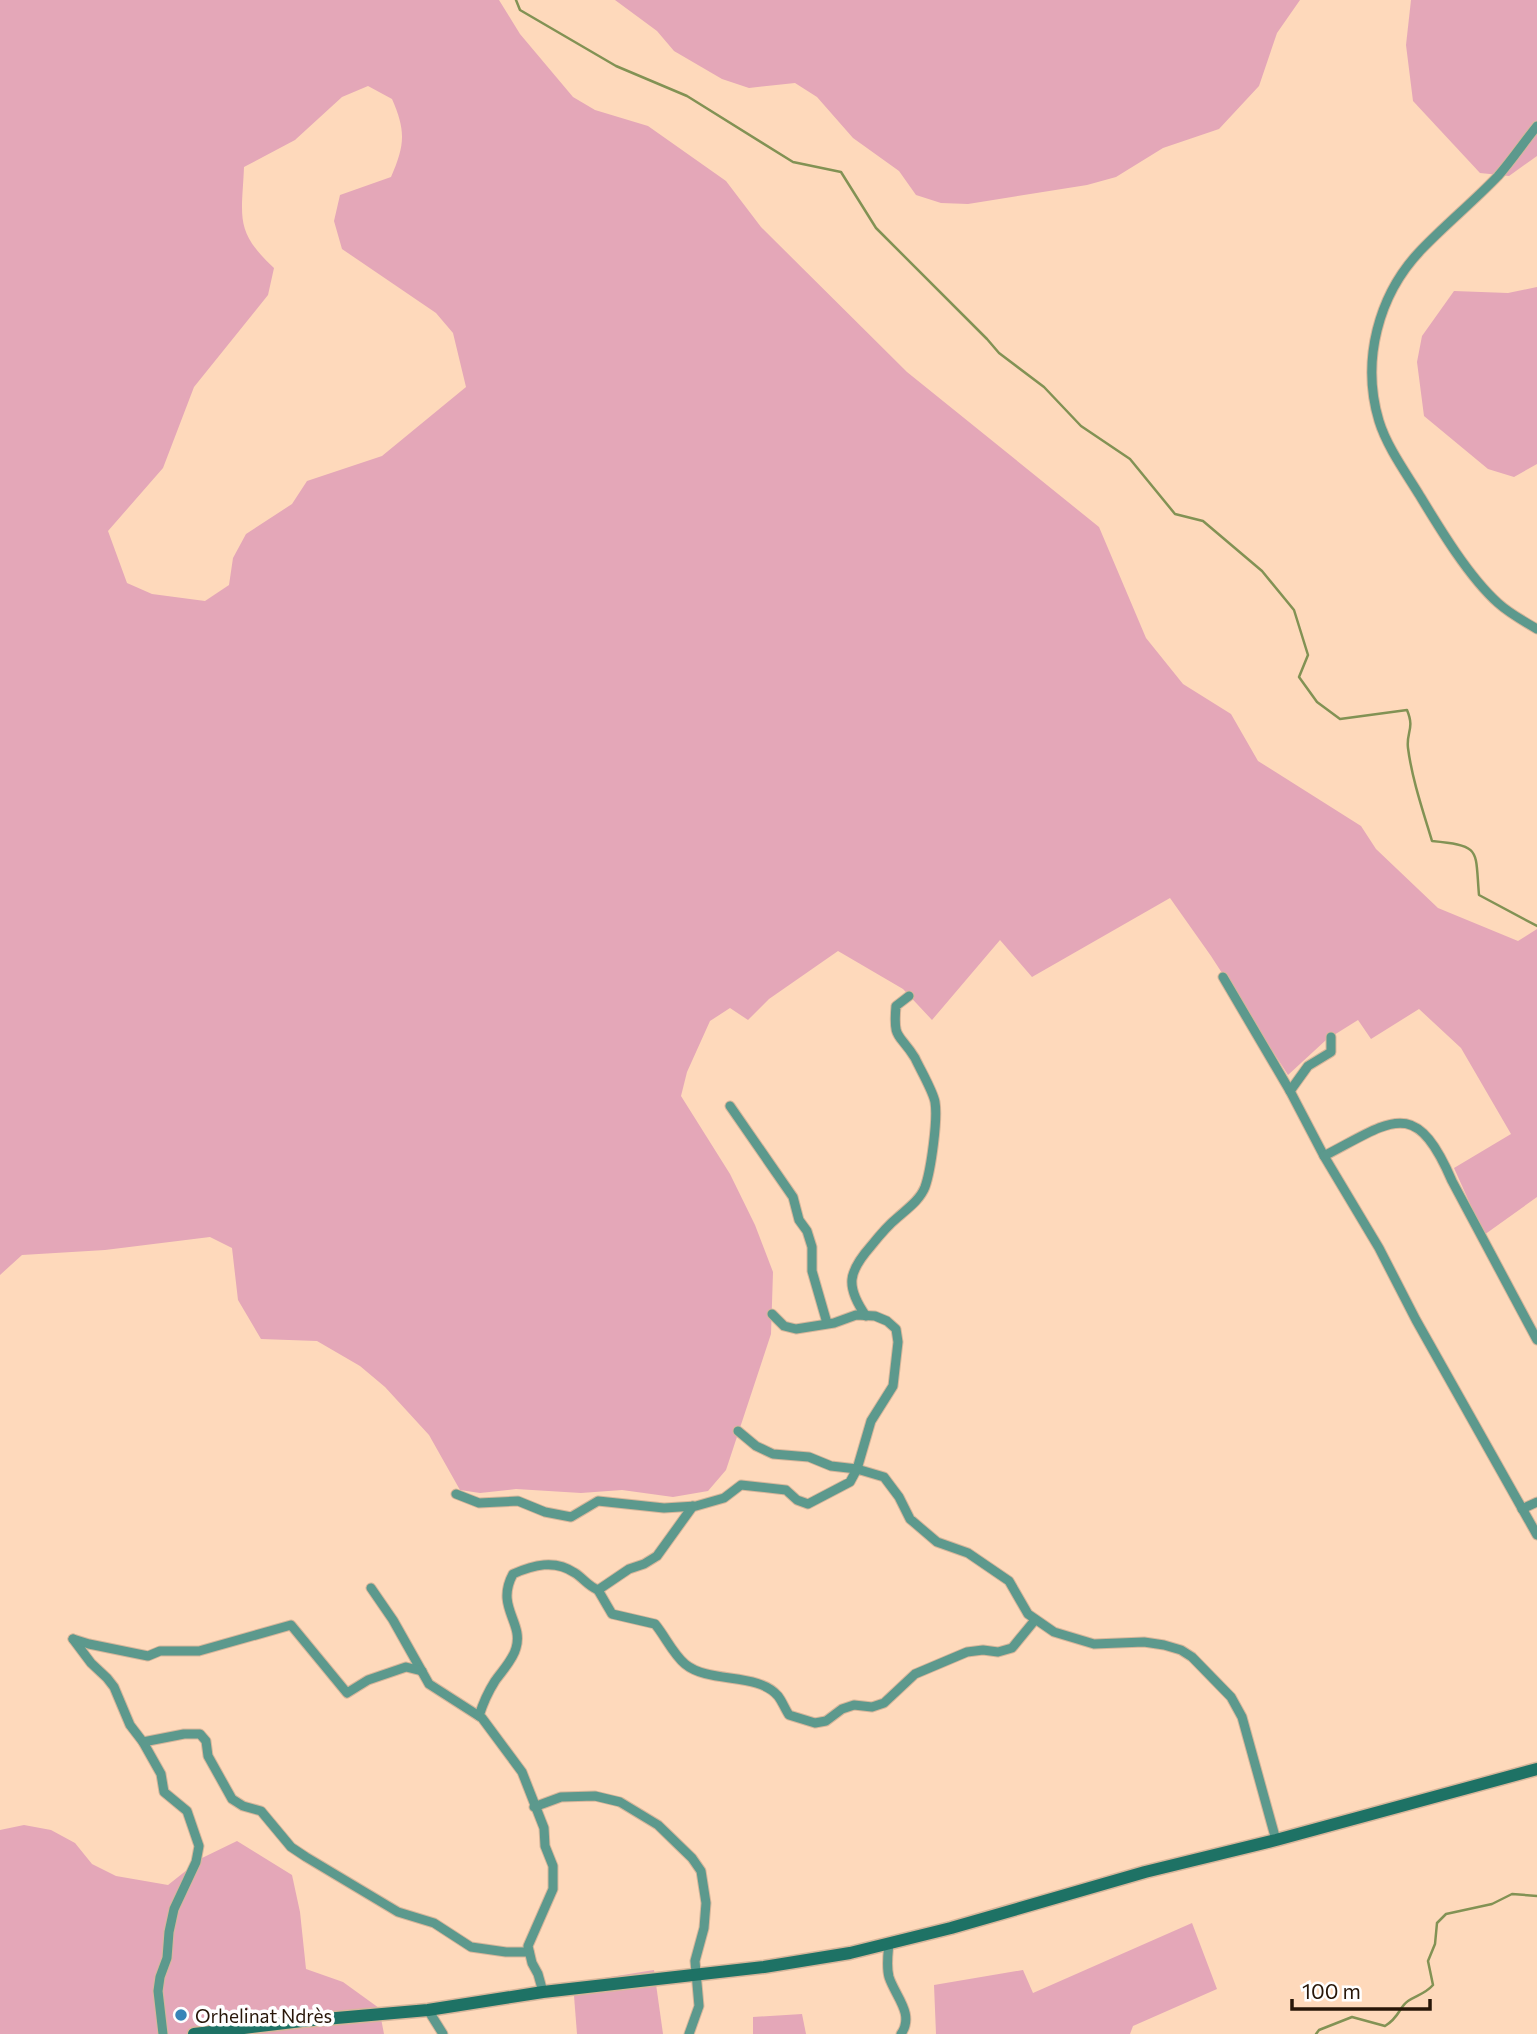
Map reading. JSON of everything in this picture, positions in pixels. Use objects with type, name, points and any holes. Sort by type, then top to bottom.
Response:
[{"type":"main road","points":[[194,2034],[428,2010],[543,1992],[806,1961],[951,1928],[1145,1872],[1276,1840],[1537,1769]]},
{"type":"street","points":[[1537,126],[1500,173],[1406,268],[1392,290],[1376,328],[1371,377],[1380,425],[1446,538],[1491,597],[1511,614],[1537,629]]},
{"type":"street","points":[[1223,977],[1379,1248],[1537,1535]]},
{"type":"street","points":[[866,1316],[852,1290],[851,1277],[856,1263],[894,1221],[913,1205],[924,1189],[931,1162],[936,1121],[935,1101],[914,1058],[894,1029],[896,1006],[909,996]]},
{"type":"street","points":[[1290,1091],[1308,1066],[1331,1052],[1331,1037]]},
{"type":"street","points":[[730,1106],[793,1197],[799,1220],[807,1231],[812,1247],[812,1271],[827,1323]]},
{"type":"street","points":[[1324,1156],[1384,1125],[1402,1122],[1418,1126],[1441,1154],[1454,1185],[1537,1340]]},
{"type":"street","points":[[456,1494],[479,1503],[517,1501],[545,1512],[570,1517],[598,1501],[664,1508],[693,1506],[724,1497],[741,1485],[786,1490],[797,1500],[808,1504],[850,1482],[857,1469],[871,1421],[893,1386],[898,1342],[896,1329],[875,1316],[856,1315],[796,1329],[784,1326],[772,1314]]},
{"type":"street","points":[[738,1431],[756,1446],[773,1454],[809,1457],[831,1466],[884,1476],[900,1497],[910,1519],[937,1542],[968,1553],[1009,1581],[1028,1614],[1054,1632],[1094,1644],[1144,1642],[1181,1650],[1231,1697],[1242,1717],[1276,1840]]},
{"type":"street","points":[[1522,1509],[1537,1502]]},
{"type":"street","points":[[598,1590],[628,1569],[657,1556],[693,1506]]},
{"type":"street","points":[[479,1716],[484,1700],[517,1648],[506,1594],[513,1574],[526,1567],[542,1564],[558,1565],[574,1572],[591,1588],[598,1590],[612,1614],[655,1624],[683,1663],[711,1675],[762,1684],[778,1696],[789,1715],[815,1723],[826,1721],[842,1709],[854,1705],[872,1707],[884,1703],[915,1674],[967,1653],[983,1650],[998,1652],[1012,1648],[1035,1620]]},
{"type":"street","points":[[371,1588],[393,1620],[429,1684],[479,1716],[522,1773],[544,1828],[545,1846],[553,1866],[553,1889],[528,1946],[543,1992]]},
{"type":"street","points":[[163,2034],[158,1991],[160,1978],[167,1958],[174,1909],[196,1862],[199,1846],[187,1811],[164,1792],[161,1774],[130,1725],[114,1687],[91,1664],[73,1639],[148,1656],[160,1651],[199,1651],[291,1625],[346,1693],[368,1680],[406,1667],[422,1671]]},
{"type":"street","points":[[143,1742],[184,1734],[200,1734],[206,1741],[208,1756],[232,1800],[261,1811],[291,1847],[306,1857],[398,1912],[434,1923],[471,1947],[529,1952]]},
{"type":"street","points":[[534,1807],[561,1797],[595,1796],[620,1802],[658,1825],[692,1858],[701,1871],[706,1903],[704,1928],[695,1961],[699,2006],[689,2034]]},
{"type":"street","points":[[889,1943],[889,1976],[907,2015],[904,2032],[901,2034]]},
{"type":"street","points":[[428,2010],[443,2034]]},
{"type":"shaded area","points":[[0,0],[499,0],[520,34],[573,97],[595,110],[648,126],[726,181],[761,227],[907,372],[1099,527],[1146,638],[1183,684],[1231,714],[1258,761],[1361,826],[1376,849],[1438,908],[1518,941],[1537,929],[1537,1197],[1484,1235],[1454,1168],[1511,1134],[1461,1048],[1419,1009],[1371,1039],[1358,1020],[1326,1040],[1288,1075],[1170,898],[1032,977],[1000,940],[932,1020],[903,989],[838,951],[769,999],[748,1020],[730,1008],[710,1021],[687,1072],[681,1096],[730,1174],[755,1225],[773,1272],[771,1334],[726,1470],[708,1491],[673,1497],[622,1490],[581,1493],[516,1489],[480,1493],[460,1490],[429,1435],[385,1387],[360,1366],[317,1341],[261,1339],[238,1300],[232,1248],[210,1237],[105,1250],[22,1255],[0,1275]],"holes":[[[368,86],[392,99],[400,120],[402,138],[391,177],[340,195],[334,221],[342,249],[436,313],[453,333],[466,387],[382,456],[307,481],[292,504],[246,534],[233,558],[229,585],[205,601],[152,594],[127,583],[108,531],[163,468],[194,387],[268,295],[274,268],[252,244],[243,222],[244,167],[295,140],[342,97]]]},
{"type":"shaded area","points":[[615,0],[1300,0],[1277,33],[1259,86],[1219,129],[1163,148],[1116,177],[1087,185],[968,204],[941,203],[916,195],[899,171],[853,138],[817,97],[795,83],[749,88],[722,79],[674,51],[657,31]]},
{"type":"shaded area","points":[[1411,0],[1537,0],[1537,156],[1509,176],[1480,173],[1413,101],[1406,45]]},
{"type":"shaded area","points":[[1537,287],[1537,464],[1514,477],[1488,469],[1424,416],[1417,362],[1422,336],[1454,291],[1508,293]]},
{"type":"shaded area","points":[[24,1825],[51,1830],[75,1843],[92,1864],[116,1876],[168,1885],[202,1858],[237,1841],[292,1875],[300,1912],[306,1969],[343,1982],[379,2008],[384,2034],[0,2034],[0,1830]]},
{"type":"shaded area","points":[[1192,1923],[1217,1989],[1133,2026],[1130,2034],[936,2034],[934,1985],[1023,1970],[1033,1993]]},
{"type":"shaded area","points":[[654,1970],[663,2034],[577,2034],[573,1983]]},
{"type":"shaded area","points":[[802,2014],[806,2034],[753,2034],[753,2017]]},
{"type":"waterway","points":[[516,0],[520,10],[616,66],[687,96],[793,162],[841,172],[876,228],[999,353],[1044,387],[1081,426],[1130,459],[1175,514],[1203,521],[1262,571],[1294,610],[1308,655],[1299,677],[1317,702],[1340,719],[1407,710],[1410,722],[1410,760],[1432,841],[1468,848],[1476,859],[1479,895],[1537,926]]},
{"type":"waterway","points":[[1316,2034],[1319,2030],[1352,2017],[1385,2026],[1394,2019],[1405,2003],[1430,1988],[1433,1985],[1428,1961],[1435,1944],[1437,1923],[1446,1914],[1492,1904],[1512,1894],[1537,1896]]},
{"type":"place","name":"Orhelinat Ndrès","points":[[181,2015]]}]
